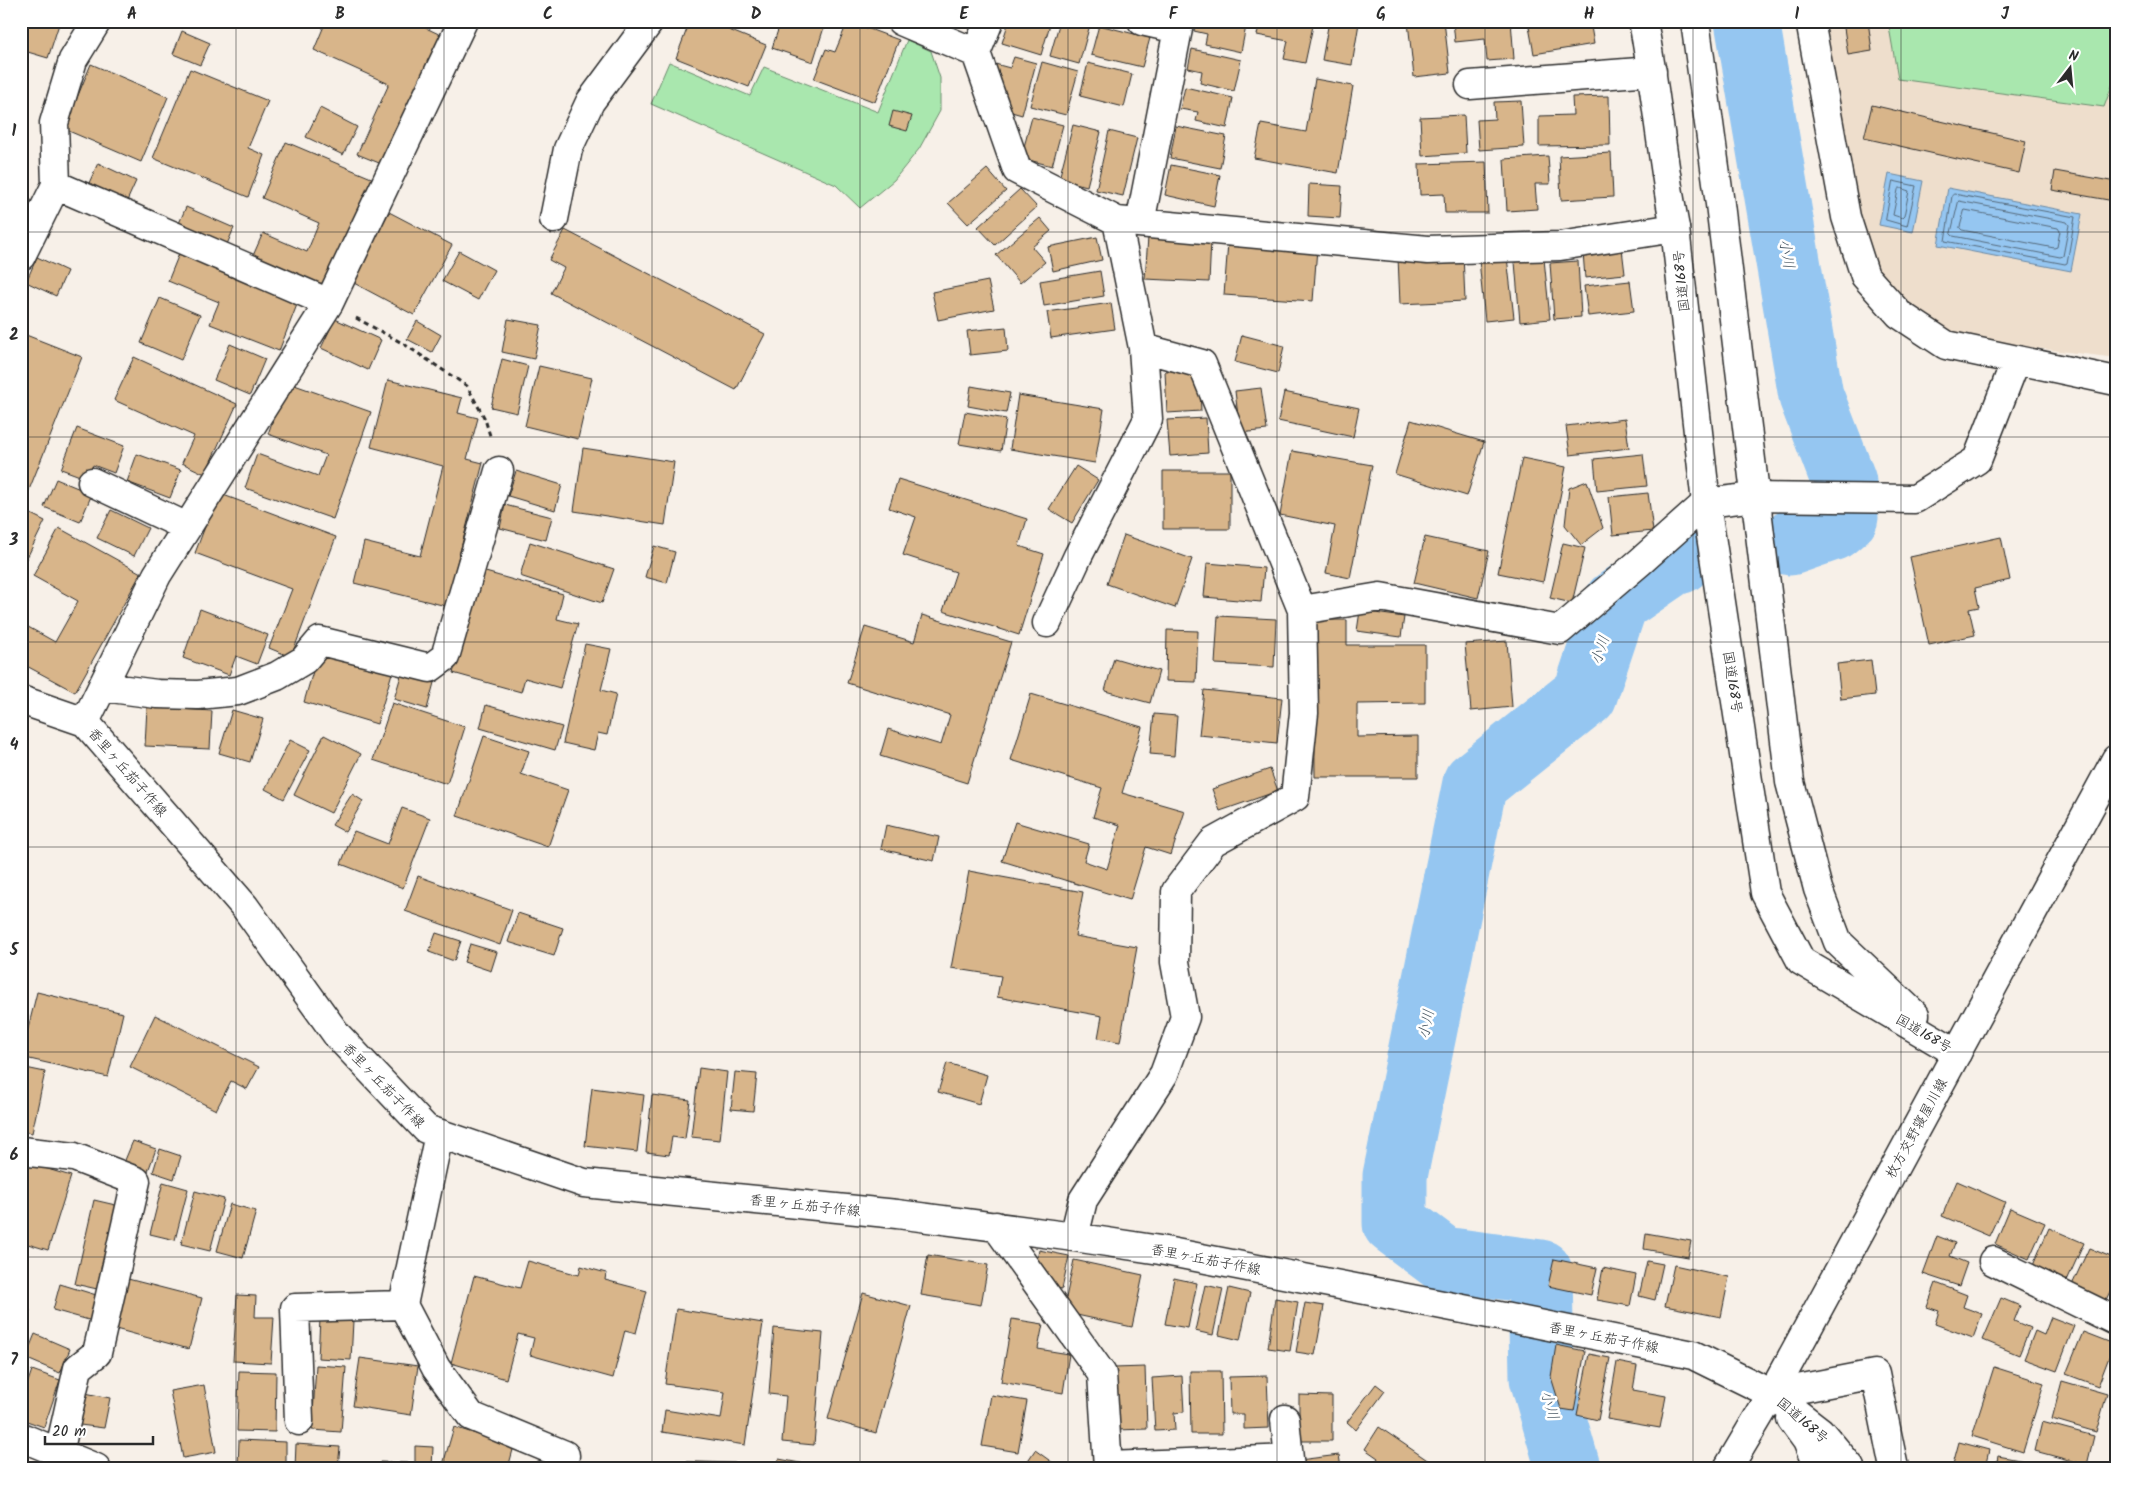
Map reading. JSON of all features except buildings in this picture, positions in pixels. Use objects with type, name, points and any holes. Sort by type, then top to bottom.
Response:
[{"type":"main road","points":[[21,256],[56,185],[54,123],[73,60],[97,21]]},
{"type":"main road","points":[[85,722],[157,575],[329,303],[463,21]]},
{"type":"main road","points":[[554,219],[568,149],[590,102],[650,21]]},
{"type":"main road","points":[[901,21],[976,53]]},
{"type":"main road","points":[[989,21],[976,53],[1017,170],[1128,222],[1428,250],[1560,246],[1675,228]]},
{"type":"main road","points":[[1047,623],[1078,556],[1148,419],[1143,348],[1128,222],[1178,29],[1142,21]]},
{"type":"main road","name":"国道168号","points":[[1643,21],[1675,228],[1706,503],[1765,893],[1801,961],[1957,1053]]},
{"type":"main road","name":"国道168号","points":[[1695,21],[1720,204],[1790,782],[1818,889],[1838,942],[1957,1053]]},
{"type":"main road","points":[[1810,21],[1846,218],[1865,276],[1900,314],[1946,345],[2116,381]]},
{"type":"main road","points":[[1470,85],[1652,71]]},
{"type":"main road","points":[[56,185],[329,303]]},
{"type":"main road","points":[[1074,1237],[1083,1200],[1164,1074],[1185,1017],[1174,962],[1176,891],[1213,842],[1295,797],[1304,713],[1302,610],[1202,364],[1143,348]]},
{"type":"main road","points":[[1302,610],[1380,597],[1560,630],[1706,503],[1755,497],[1915,499],[1977,460],[2016,360]]},
{"type":"main road","points":[[103,687],[157,694],[198,695],[238,691],[277,676],[304,660],[320,640],[430,668],[445,657],[499,471]]},
{"type":"main road","points":[[92,482],[187,527]]},
{"type":"main road","name":"香里ヶ丘茄子作線","points":[[21,700],[85,722],[245,907],[336,1035],[426,1129],[584,1182],[897,1214],[996,1226],[1160,1250],[1693,1356],[1772,1394]]},
{"type":"main road","name":"枚方交野寝屋川線","points":[[1728,1468],[1772,1394],[2116,760]]},
{"type":"main road","points":[[439,1134],[403,1305],[436,1368],[471,1416],[565,1455],[564,1468]]},
{"type":"main road","points":[[21,1151],[74,1157],[136,1181],[97,1353],[78,1368],[59,1453]]},
{"type":"main road","points":[[996,1226],[1102,1374],[1108,1467],[1290,1463],[1285,1419]]},
{"type":"main road","points":[[1993,1261],[2116,1321]]},
{"type":"main road","points":[[299,1421],[295,1308],[403,1305]]},
{"type":"main road","points":[[1772,1394],[1875,1374],[1894,1468]]},
{"type":"main road","name":"国道168号","points":[[1772,1394],[1807,1441],[1818,1468]]},
{"type":"main road","name":"国道168号","points":[[1772,1394],[1820,1431],[1851,1468]]},
{"type":"main road","points":[[21,1437],[96,1468]]},
{"type":"path","points":[[329,303],[404,344],[467,386],[485,419],[499,471]]},
{"type":"shaded area","points":[[1821,21],[2116,21],[2116,358],[1949,337],[1874,275],[1855,218]]},
{"type":"green space","points":[[1888,21],[2116,21],[2116,75],[2104,107],[1898,79]]},
{"type":"green space","points":[[907,40],[931,51],[940,78],[940,111],[919,149],[894,180],[860,208],[836,185],[651,104],[669,62],[750,96],[764,67],[878,112]]},
{"type":"water","points":[[1889,174],[1923,181],[1913,232],[1879,225]]},
{"type":"water","points":[[1948,188],[2082,214],[2071,271],[1938,245]]},
{"type":"waterway","name":"小川","points":[[1747,21],[1811,396],[1844,482]]},
{"type":"waterway","name":"小川","points":[[1790,543],[1833,528],[1846,517]]},
{"type":"waterway","name":"小川","points":[[1568,1468],[1542,1378],[1540,1272],[1443,1259],[1395,1223],[1395,1176],[1475,783],[1585,695],[1616,602],[1673,563],[1679,562]]}]
